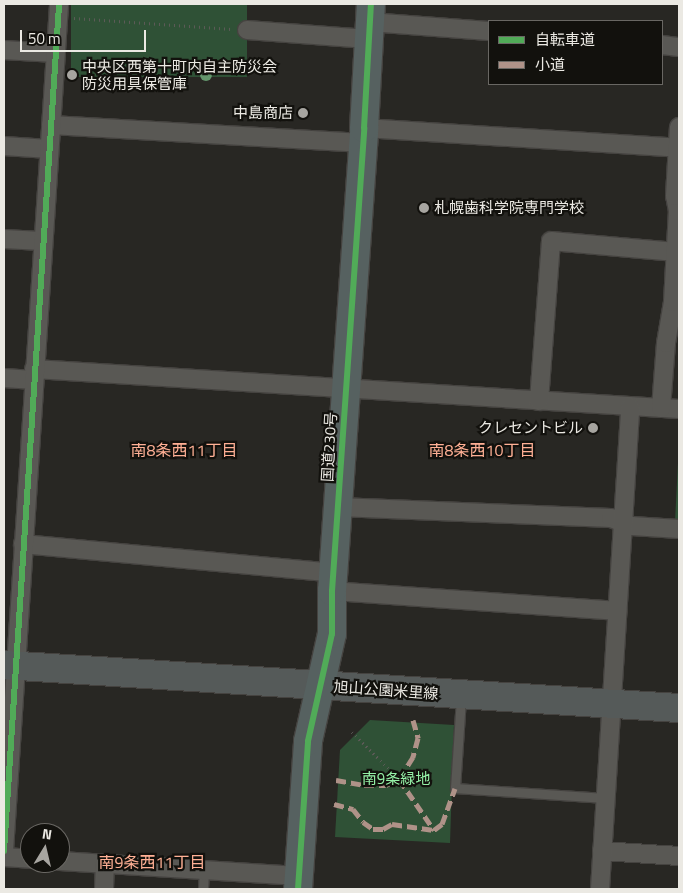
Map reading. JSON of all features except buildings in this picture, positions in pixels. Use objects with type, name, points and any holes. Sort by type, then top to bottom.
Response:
[{"type":"highway","name":"国道230号","points":[[299,883],[308,741],[332,634],[333,582],[364,136],[369,21]]},
{"type":"main road","name":"旭山公園米里線","points":[[10,665],[679,708]]},
{"type":"street","points":[[4,851],[10,665],[23,544],[55,53],[64,11]]},
{"type":"street","points":[[247,30],[369,21],[488,31]]},
{"type":"street","points":[[663,45],[679,46]]},
{"type":"street","points":[[4,50],[55,53]]},
{"type":"street","points":[[51,125],[678,148]]},
{"type":"street","points":[[661,408],[666,343],[676,302],[678,203],[676,196],[679,127]]},
{"type":"street","points":[[4,146],[48,149]]},
{"type":"street","points":[[4,239],[42,242]]},
{"type":"street","points":[[538,401],[551,240],[676,252]]},
{"type":"street","points":[[4,378],[34,374],[345,389],[679,409]]},
{"type":"street","points":[[600,889],[630,406]]},
{"type":"street","points":[[338,507],[611,518],[632,526],[679,529]]},
{"type":"street","points":[[23,544],[333,582],[617,611]]},
{"type":"street","points":[[602,851],[679,856]]},
{"type":"street","points":[[4,857],[20,858]]},
{"type":"street","points":[[70,861],[204,870],[299,883]]},
{"type":"street","points":[[104,889],[105,863]]},
{"type":"lane","points":[[461,695],[455,788],[605,798]]},
{"type":"lane","points":[[203,889],[204,870]]},
{"type":"path","points":[[64,11],[247,30]]},
{"type":"path","points":[[352,732],[399,779]]},
{"type":"green space","points":[[71,4],[247,4],[247,77],[71,77]]},
{"type":"green space","points":[[679,443],[679,522],[675,522]]},
{"type":"green space","name":"南9条緑地","points":[[370,720],[454,725],[450,843],[335,837],[340,750]]},
{"type":"marked path","points":[[413,720],[418,738],[413,757],[399,779],[434,830]]},
{"type":"marked path","points":[[336,780],[364,785],[386,785],[399,779]]},
{"type":"marked path","points":[[334,804],[353,809],[363,822],[373,829],[383,829],[392,824],[434,830],[442,824],[455,788]]},
{"type":"cycle path","points":[[4,851],[59,4]]},
{"type":"cycle path","points":[[298,889],[308,741],[332,634],[332,591],[371,4]]},
{"type":"place","name":"中央区西第十町内自主防災会 防災用具保管庫","points":[[72,75]]},
{"type":"place","name":"中島商店","points":[[303,113]]},
{"type":"place","name":"札幌歯科学院専門学校","points":[[424,208]]},
{"type":"place","name":"クレセントビル","points":[[593,428]]},
{"type":"district","name":"南8条西11丁目","points":[[184,450]]},
{"type":"district","name":"南8条西10丁目","points":[[482,450]]},
{"type":"district","name":"南9条西11丁目","points":[[152,862]]}]
